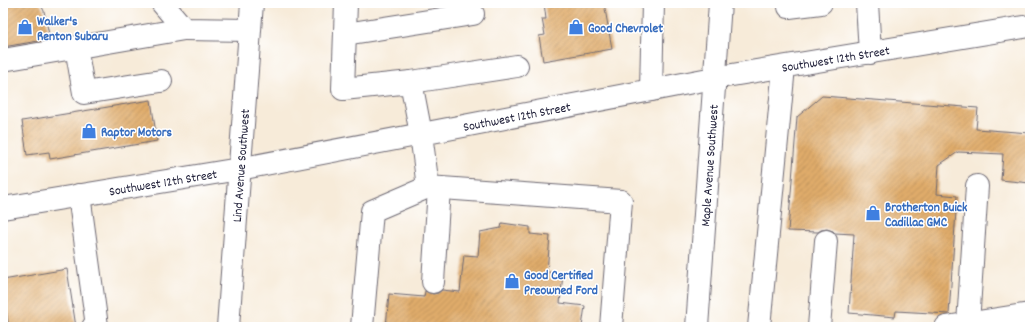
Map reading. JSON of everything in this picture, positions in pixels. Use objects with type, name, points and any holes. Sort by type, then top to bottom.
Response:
[{"type":"street","points":[[162,3],[184,29]]},
{"type":"street","name":"Lind Avenue Southwest","points":[[228,327],[252,3]]},
{"type":"street","points":[[346,3],[343,89],[411,82],[517,66]]},
{"type":"street","points":[[651,90],[653,3]]},
{"type":"street","name":"Maple Avenue Southwest","points":[[697,327],[720,3]]},
{"type":"street","points":[[789,3],[789,7],[821,3]]},
{"type":"street","points":[[867,3],[870,53]]},
{"type":"street","points":[[345,34],[473,14]]},
{"type":"street","name":"Southwest 12th Street","points":[[3,208],[239,168],[714,78],[1030,26]]},
{"type":"street","points":[[3,60],[184,29],[249,30]]},
{"type":"street","points":[[76,47],[84,93],[161,81]]},
{"type":"street","points":[[759,327],[784,67]]},
{"type":"street","points":[[411,82],[433,188],[433,282]]},
{"type":"street","points":[[968,324],[977,186]]},
{"type":"street","points":[[362,327],[372,211],[433,188],[621,201],[611,327]]},
{"type":"street","points":[[80,195],[97,326],[93,327]]},
{"type":"street","points":[[819,327],[826,241]]},
{"type":"street","points":[[946,327],[1030,314]]},
{"type":"building","name":"Walker's Renton Subaru","points":[[3,3],[40,3],[44,11],[50,39],[3,47]]},
{"type":"building","name":"Good Chevrolet","points":[[544,3],[604,3],[612,49],[543,61],[539,36],[545,35],[542,19],[546,19]]},
{"type":"building","name":"Brotherton Buick Cadillac GMC","points":[[822,96],[978,108],[976,129],[1030,133],[1030,183],[1001,180],[1003,154],[958,152],[939,165],[937,194],[957,196],[949,314],[896,311],[895,317],[849,313],[854,234],[835,233],[827,229],[818,232],[788,231],[797,117]]},
{"type":"building","name":"Raptor Motors","points":[[151,100],[157,141],[50,159],[49,152],[27,155],[22,121]]},
{"type":"building","name":"Good Certified Preowned Ford","points":[[502,223],[530,227],[530,234],[550,236],[547,272],[563,274],[560,303],[585,306],[582,327],[386,327],[389,294],[424,297],[425,291],[433,294],[442,290],[460,292],[464,255],[478,256],[480,232],[501,228]]},
{"type":"building","points":[[67,269],[76,327],[9,327],[3,294],[3,280]]},
{"type":"place","name":"Walker's Renton Subaru","points":[[25,27]]},
{"type":"place","name":"Good Chevrolet","points":[[576,27]]},
{"type":"place","name":"Raptor Motors","points":[[89,131]]},
{"type":"place","name":"Brotherton Buick Cadillac GMC","points":[[873,213]]},
{"type":"place","name":"Good Certified Preowned Ford","points":[[512,281]]}]
